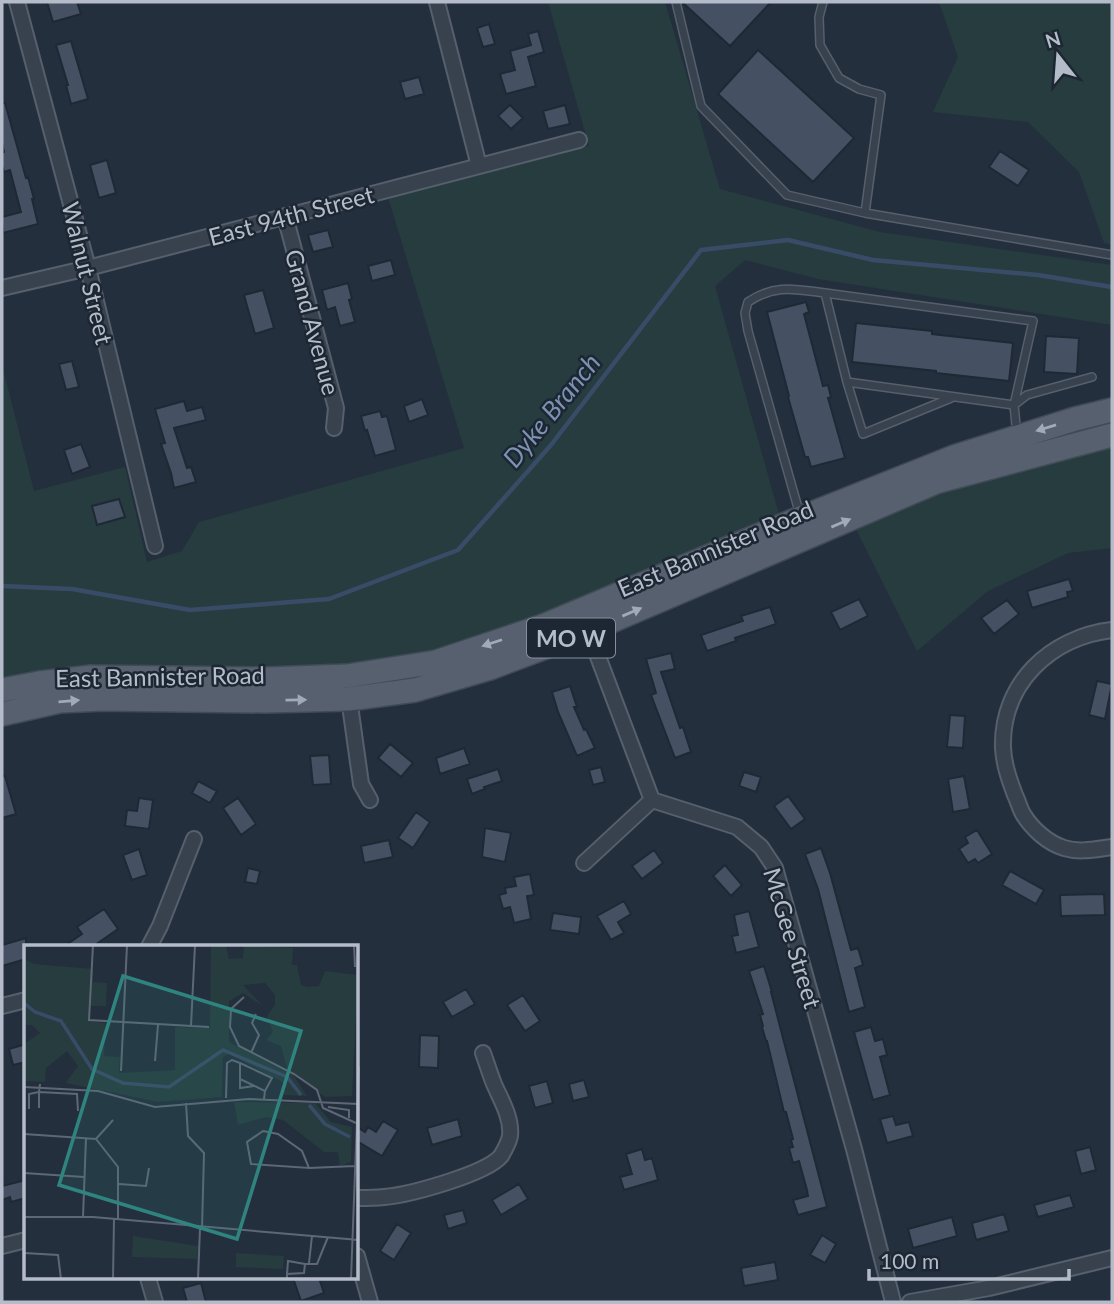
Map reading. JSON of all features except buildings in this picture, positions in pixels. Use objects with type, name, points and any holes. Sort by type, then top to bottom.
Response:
[{"type":"main road","name":"East Bannister Road","points":[[583,621],[1019,448],[1075,419],[1112,410]]},
{"type":"main road","name":"East Bannister Road","points":[[2,690],[39,682],[91,677],[265,679],[415,690],[491,668],[583,621],[801,518],[954,457],[1112,435]]},
{"type":"main road","name":"East Bannister Road","points":[[2,714],[61,701],[265,701],[348,687]]},
{"type":"street","name":"Walnut Street","points":[[17,2],[88,268],[155,546]]},
{"type":"street","points":[[437,2],[479,166]]},
{"type":"street","name":"East 94th Street","points":[[2,288],[88,268],[579,139]]},
{"type":"street","name":"Grand Avenue","points":[[285,216],[336,408],[334,428]]},
{"type":"street","points":[[583,621],[652,800],[584,863]]},
{"type":"street","points":[[1112,630],[1075,639],[1054,649],[1035,664],[1010,704],[1003,732],[1007,773],[1024,815],[1044,838],[1063,848],[1078,851],[1112,847]]},
{"type":"street","points":[[348,687],[361,784],[370,800]]},
{"type":"street","name":"McGee Street","points":[[652,800],[737,827],[761,847],[775,868],[854,1149],[893,1302]]},
{"type":"street","points":[[150,945],[194,839]]},
{"type":"street","points":[[2,1006],[24,1000]]},
{"type":"street","points":[[359,1198],[381,1198],[426,1188],[482,1168],[501,1156],[510,1137],[508,1118],[484,1053]]},
{"type":"street","points":[[2,1246],[24,1240]]},
{"type":"street","points":[[910,1302],[989,1288],[1112,1258]]},
{"type":"street","points":[[359,1263],[370,1302]]},
{"type":"street","points":[[149,1280],[155,1302]]},
{"type":"lane","points":[[676,2],[701,106],[787,195],[865,213],[1112,255]]},
{"type":"lane","points":[[823,2],[819,17],[820,45],[839,78],[859,89],[881,95],[865,213]]},
{"type":"lane","points":[[801,518],[745,313],[748,302],[774,289],[790,288],[1033,321],[1014,405],[1019,448]]},
{"type":"lane","points":[[825,293],[863,434],[953,397]]},
{"type":"lane","points":[[847,382],[1014,405],[1027,396],[1093,377]]},
{"type":"green space","points":[[548,2],[665,2],[720,189],[880,232],[1112,265],[1112,325],[818,279],[745,260],[715,286],[780,518],[531,623],[420,656],[364,665],[2,682],[2,365],[34,491],[125,467],[147,562],[182,551],[199,522],[464,448],[388,197],[589,146]]},
{"type":"green space","points":[[935,2],[1112,2],[1112,245],[1104,243],[1079,172],[1028,122],[933,112],[958,57],[940,5]]},
{"type":"green space","points":[[1112,445],[1112,548],[1068,553],[988,591],[917,651],[855,527],[943,492],[1039,463]]},
{"type":"waterway","name":"Dyke Branch","points":[[2,586],[72,589],[190,610],[329,599],[458,550],[551,445],[701,250],[788,240],[873,260],[1038,275],[1112,287]]}]
